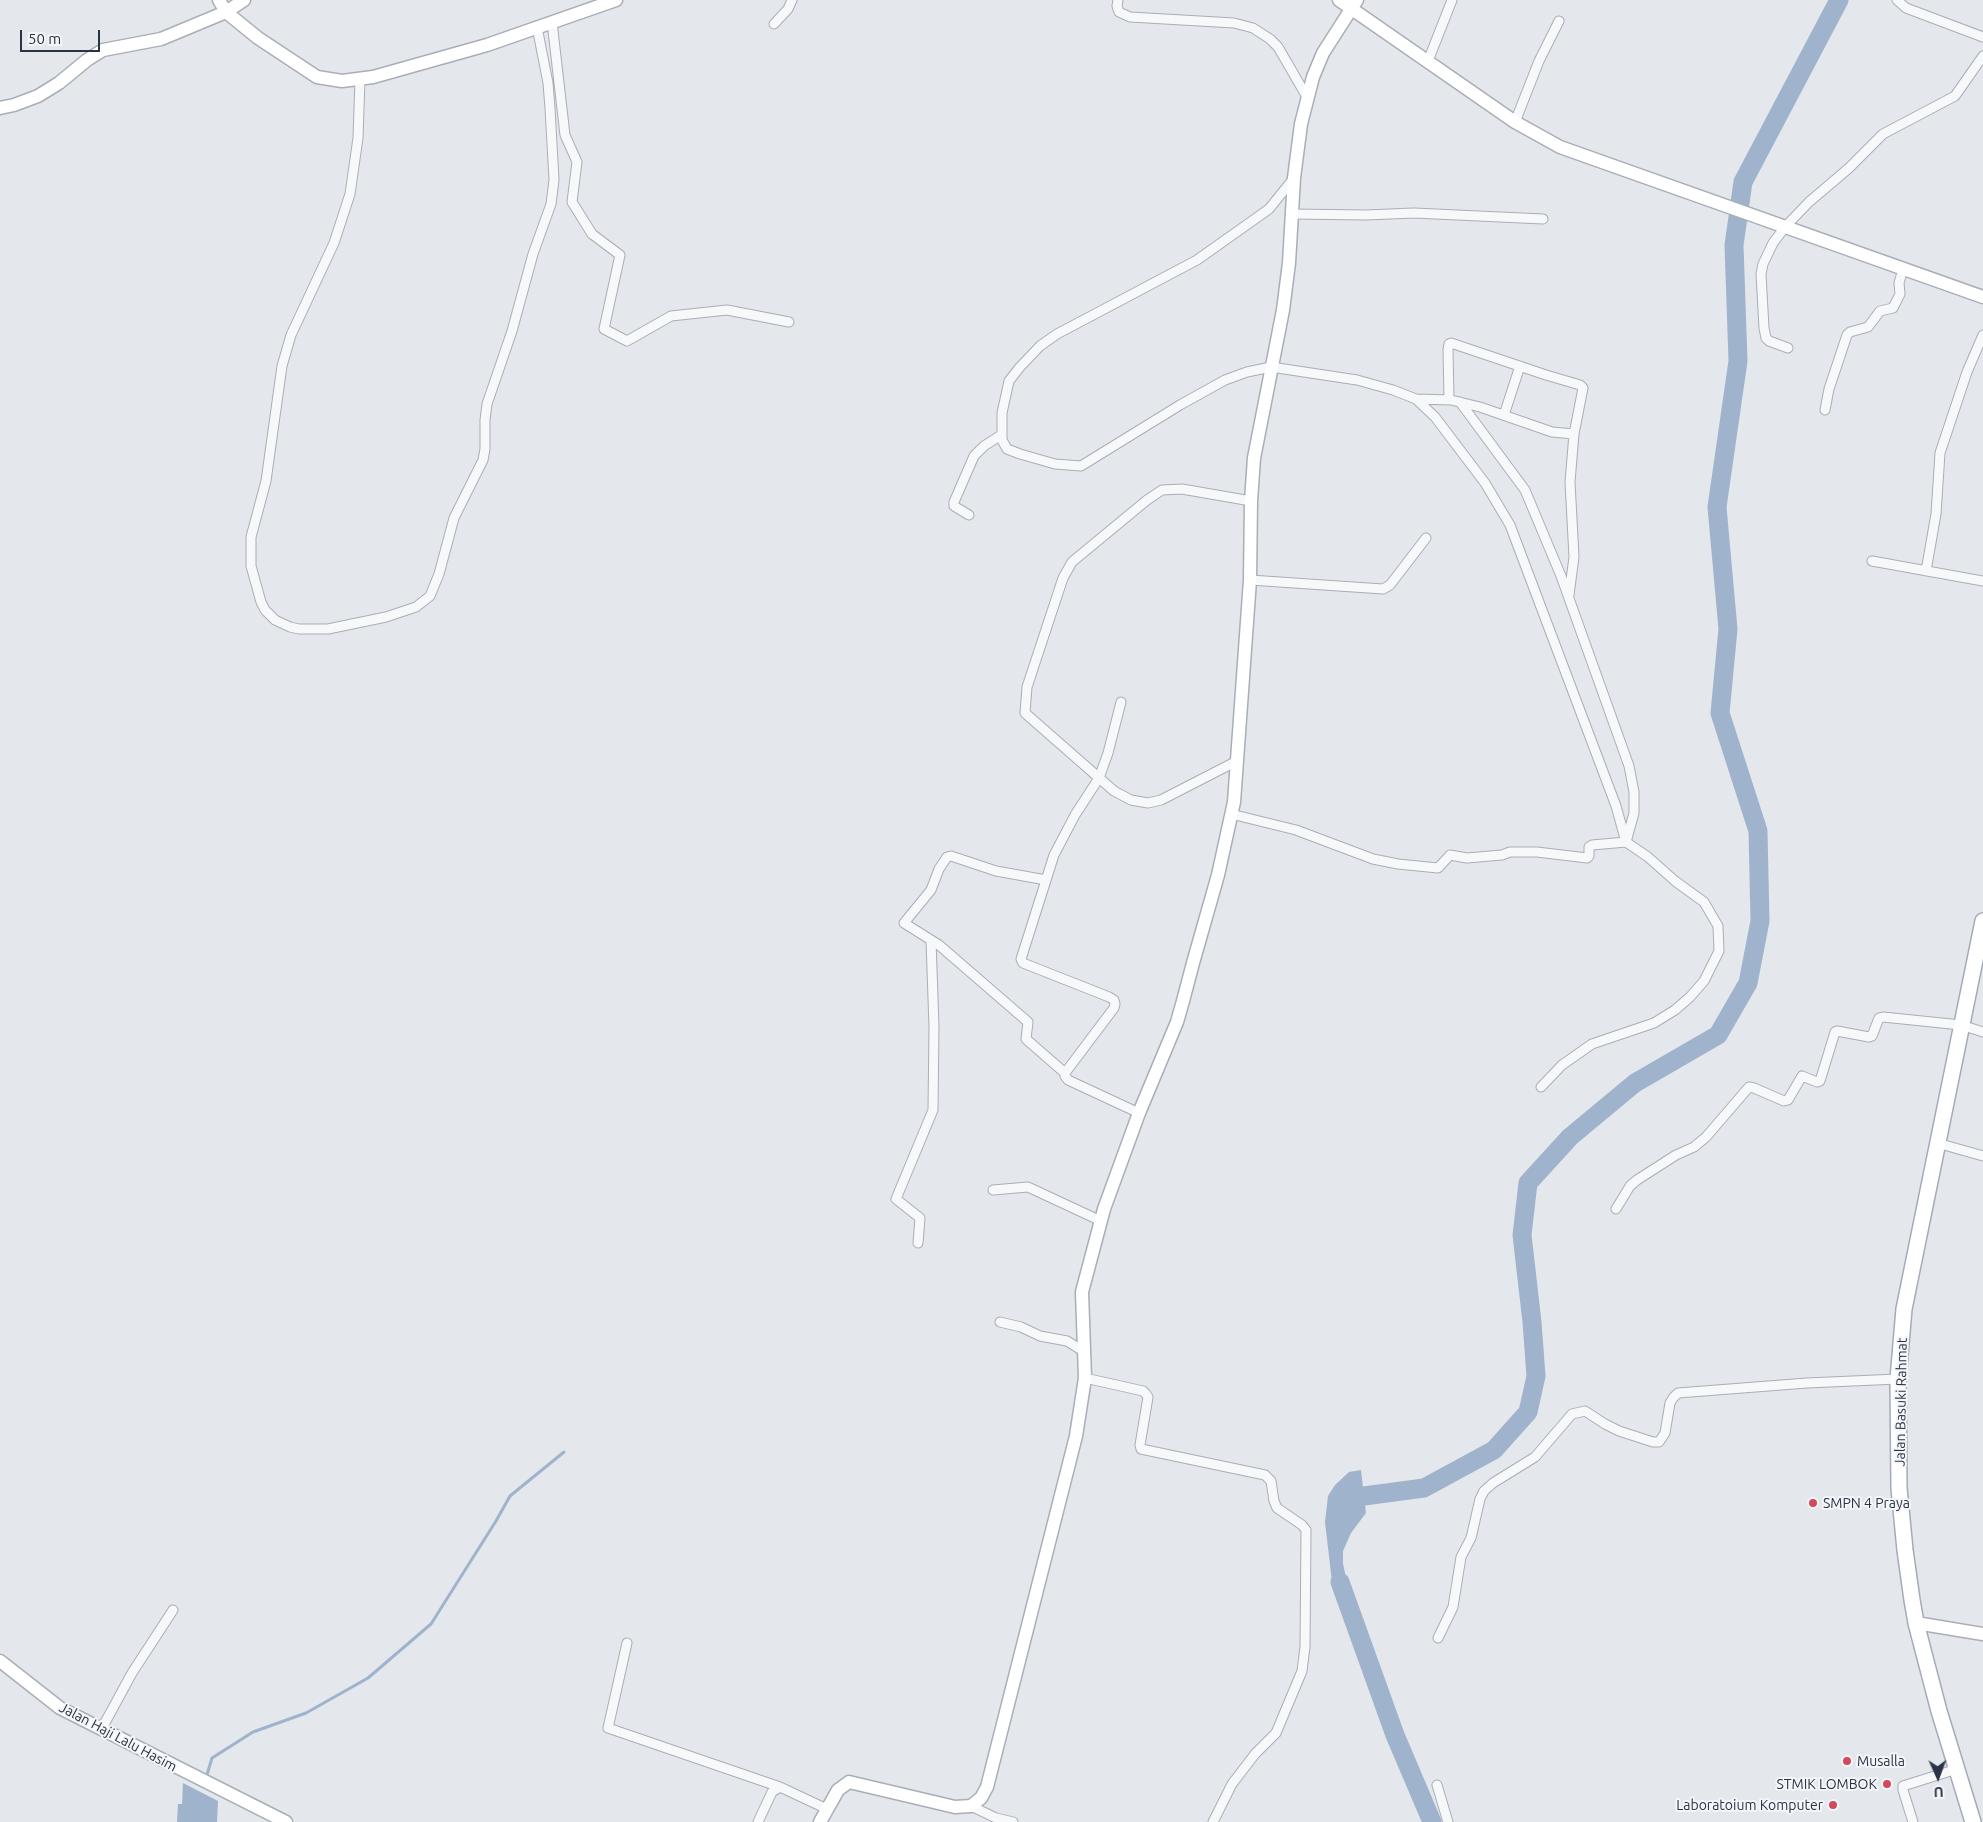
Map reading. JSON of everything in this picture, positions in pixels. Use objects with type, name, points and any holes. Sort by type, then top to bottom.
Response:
[{"type":"main road","name":"Jalan Basuki Rahmat","points":[[1973,1822],[1939,1711],[1916,1623],[1905,1550],[1900,1488],[1898,1379],[1904,1309],[1961,1025],[1981,942],[1983,921]]},
{"type":"street","points":[[219,0],[226,12],[258,38],[317,77],[335,80],[360,79],[487,45],[616,0]]},
{"type":"street","points":[[0,108],[43,94],[103,50],[161,39],[226,12],[244,0]]},
{"type":"street","points":[[774,24],[788,9],[792,0]]},
{"type":"street","points":[[1118,0],[1116,6],[1119,12],[1130,17],[1234,23],[1253,28],[1278,47],[1307,97]]},
{"type":"street","points":[[1339,0],[1354,4],[1428,62],[1515,122],[1560,147],[1983,297]]},
{"type":"street","points":[[1428,62],[1452,0]]},
{"type":"street","points":[[1896,0],[1906,8],[1983,37]]},
{"type":"street","points":[[971,1806],[981,1798],[986,1787],[1076,1436],[1085,1378],[1082,1292],[1101,1221],[1139,1113],[1184,1001],[1192,963],[1218,874],[1234,802],[1250,580],[1250,501],[1254,458],[1283,310],[1294,178],[1301,124],[1307,97],[1322,54],[1354,4]]},
{"type":"street","points":[[1515,122],[1542,52],[1559,21]]},
{"type":"street","points":[[552,22],[565,134],[577,162],[572,202],[592,234],[620,255],[604,329],[627,341],[672,316],[727,310],[789,322]]},
{"type":"street","points":[[360,79],[358,138],[350,194],[334,243],[291,335],[282,366],[266,481],[251,537],[251,566],[261,602],[265,610],[275,620],[290,628],[328,629],[386,617],[416,607],[430,596],[439,574],[454,518],[483,460],[485,420],[488,404],[512,331],[533,254],[551,204],[554,180],[550,108],[548,83],[537,27]]},
{"type":"street","points":[[1788,348],[1772,343],[1766,338],[1761,283],[1766,256],[1785,227],[1809,202],[1850,168],[1883,134],[1954,96],[1983,56]]},
{"type":"street","points":[[1294,178],[1269,209],[1197,260],[1057,334],[1040,346],[1009,381],[1002,413],[1001,435],[1007,449],[1055,464],[1081,466],[1180,405],[1225,380],[1247,372],[1271,367],[1357,380],[1393,390],[1416,399],[1448,399],[1504,415],[1552,432],[1574,434]]},
{"type":"street","points":[[1292,214],[1366,215],[1414,213],[1542,219]]},
{"type":"street","points":[[1825,410],[1828,389],[1847,335],[1850,332],[1868,327],[1878,312],[1893,308],[1900,293],[1899,283],[1903,269]]},
{"type":"street","points":[[1926,571],[1936,514],[1940,453],[1967,372],[1983,335]]},
{"type":"street","points":[[1448,399],[1448,350],[1450,343],[1465,346],[1582,387],[1574,434],[1570,482],[1574,557],[1569,597]]},
{"type":"street","points":[[1504,415],[1520,366]]},
{"type":"street","points":[[1416,399],[1435,417],[1485,483],[1510,524],[1616,806],[1626,842]]},
{"type":"street","points":[[1460,402],[1524,490],[1569,597],[1629,766],[1634,792],[1634,813],[1626,842]]},
{"type":"street","points":[[969,515],[954,506],[954,502],[974,456],[984,446],[1001,435]]},
{"type":"street","points":[[1237,761],[1162,800],[1148,802],[1131,800],[1114,791],[1025,712],[1027,687],[1063,578],[1072,562],[1147,500],[1162,490],[1182,489],[1250,501]]},
{"type":"street","points":[[1250,580],[1383,589],[1390,585],[1426,538]]},
{"type":"street","points":[[1872,561],[1983,581]]},
{"type":"street","points":[[1065,1073],[1115,1004],[1109,996],[1021,961],[1054,855],[1075,815],[1100,778],[1121,702]]},
{"type":"street","points":[[1231,814],[1296,830],[1373,858],[1420,867],[1439,868],[1450,856],[1467,858],[1502,855],[1510,852],[1537,852],[1587,858],[1592,845],[1626,842],[1648,857],[1675,881],[1704,902],[1718,926],[1719,951],[1704,980],[1690,997],[1675,1010],[1654,1023],[1592,1044],[1562,1065],[1541,1086]]},
{"type":"street","points":[[1046,880],[996,871],[958,858],[947,857],[931,890],[904,923],[931,940],[1028,1022],[1026,1038],[1065,1073],[1068,1080],[1139,1113]]},
{"type":"street","points":[[918,1243],[920,1218],[896,1199],[933,1110],[934,1027],[931,940]]},
{"type":"street","points":[[1616,1209],[1630,1186],[1637,1180],[1676,1155],[1694,1147],[1706,1137],[1749,1087],[1784,1101],[1788,1100],[1802,1076],[1817,1082],[1820,1081],[1835,1032],[1837,1031],[1870,1037],[1879,1018],[1883,1016],[1961,1025],[1983,1032]]},
{"type":"street","points":[[1937,1143],[1983,1156]]},
{"type":"street","points":[[994,1190],[1028,1187],[1101,1221]]},
{"type":"street","points":[[1000,1322],[1021,1327],[1040,1336],[1067,1341],[1083,1351]]},
{"type":"street","points":[[1085,1378],[1143,1391],[1146,1394],[1148,1397],[1140,1445],[1141,1449],[1265,1475],[1271,1481],[1277,1508],[1302,1525],[1306,1530],[1306,1647],[1302,1671],[1276,1733],[1255,1754],[1232,1784],[1212,1822]]},
{"type":"street","points":[[1438,1638],[1453,1607],[1461,1557],[1471,1538],[1480,1499],[1484,1491],[1493,1483],[1535,1457],[1572,1414],[1585,1411],[1619,1431],[1653,1442],[1663,1439],[1670,1404],[1678,1394],[1807,1383],[1898,1379]]},
{"type":"street","points":[[100,1730],[132,1673],[173,1610]]},
{"type":"street","points":[[1916,1623],[1983,1634]]},
{"type":"street","points":[[627,1644],[608,1728],[780,1787],[827,1809]]},
{"type":"street","name":"Jalan Haji Lalu Hasim","points":[[0,1661],[60,1708],[100,1730],[286,1822]]},
{"type":"street","points":[[1913,1822],[1902,1789],[1903,1786],[1957,1769]]},
{"type":"street","points":[[820,1822],[838,1790],[849,1782],[955,1807],[971,1806],[996,1818],[1013,1822]]},
{"type":"street","points":[[1437,1785],[1448,1822]]},
{"type":"street","points":[[758,1822],[772,1792],[780,1787]]},
{"type":"water","points":[[1361,1470],[1366,1513],[1351,1533],[1343,1551],[1347,1583],[1332,1582],[1325,1522],[1328,1496],[1335,1485],[1349,1472]]},
{"type":"water","points":[[183,1783],[218,1801],[217,1822],[177,1822],[178,1804],[182,1804]]},
{"type":"waterway","points":[[1364,1496],[1424,1488],[1494,1450],[1528,1412],[1536,1376],[1522,1235],[1528,1183],[1570,1137],[1635,1083],[1718,1035],[1748,983],[1760,921],[1758,831],[1720,713],[1728,629],[1717,507],[1738,361],[1734,245],[1743,182],[1839,0]]},
{"type":"waterway","points":[[206,1778],[212,1758],[253,1732],[306,1713],[368,1678],[431,1624],[510,1496],[564,1452]]},
{"type":"waterway","points":[[1340,1582],[1395,1735],[1432,1822]]},
{"type":"place","name":"SMPN 4 Praya","points":[[1813,1503]]},
{"type":"place","name":"Musalla","points":[[1847,1761]]},
{"type":"place","name":"STMIK LOMBOK","points":[[1887,1784]]},
{"type":"place","name":"Laboratoium Komputer","points":[[1833,1805]]}]
